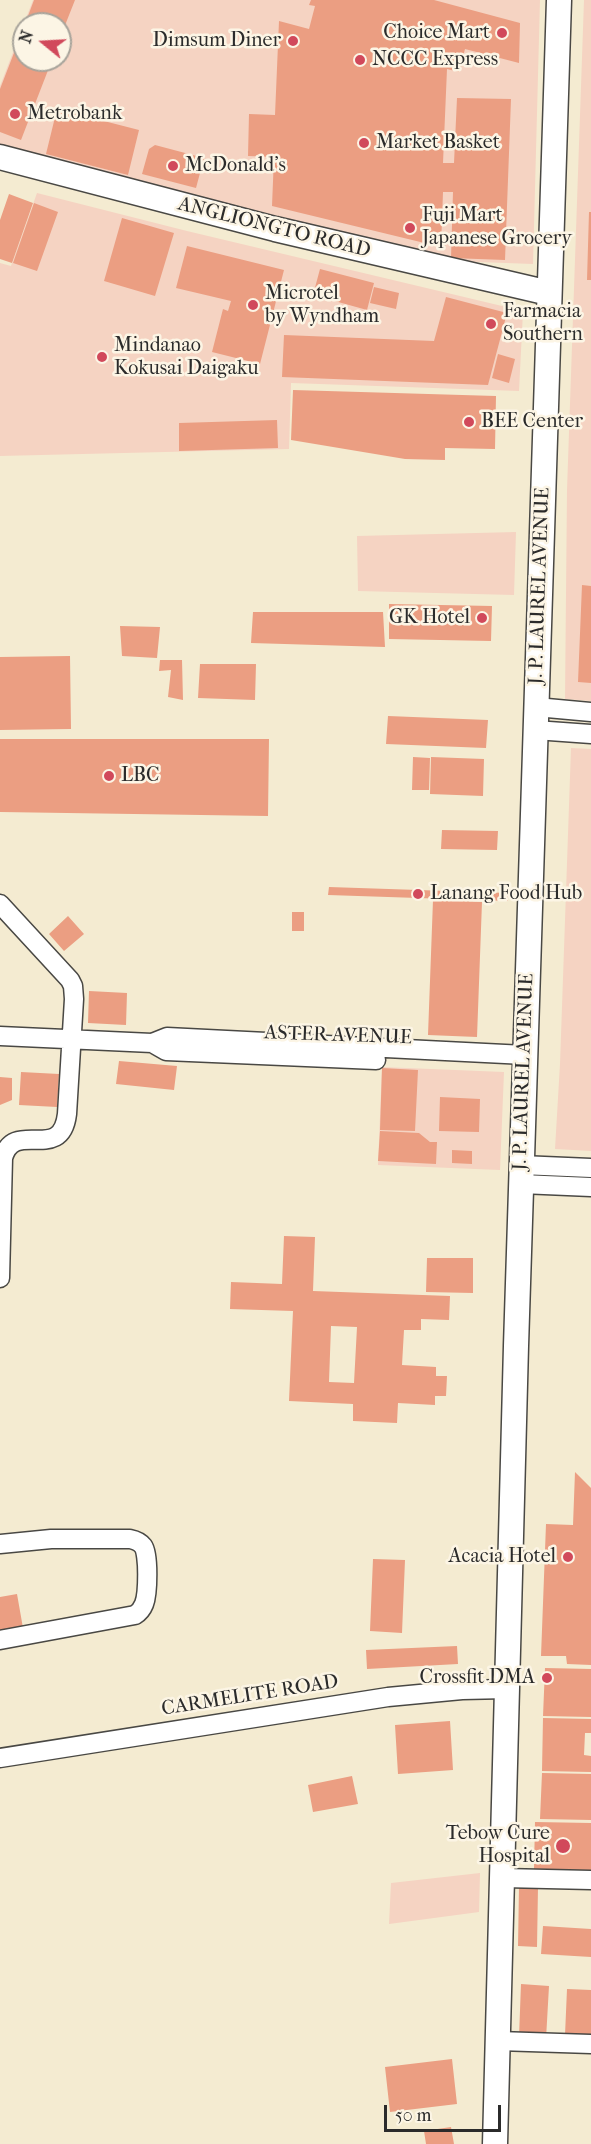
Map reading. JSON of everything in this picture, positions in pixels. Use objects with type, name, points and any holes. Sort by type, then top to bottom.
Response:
[{"type":"main road","name":"J. P. LAUREL AVENUE","points":[[495,2144],[524,1060],[559,0]]},
{"type":"main road","name":"ANGLIONGTO ROAD","points":[[0,158],[275,229],[549,293]]},
{"type":"street","points":[[536,718],[591,712]]},
{"type":"street","points":[[536,718],[591,734]]},
{"type":"street","points":[[0,904],[74,987],[67,1114],[64,1130],[54,1138],[14,1142],[4,1153],[0,1278]]},
{"type":"street","name":"ASTER AVENUE","points":[[0,1036],[152,1043],[167,1037],[193,1046],[524,1060]]},
{"type":"street","points":[[521,1174],[591,1167]]},
{"type":"street","points":[[521,1174],[591,1187]]},
{"type":"street","points":[[0,1544],[51,1539],[136,1540],[145,1548],[146,1555],[145,1600],[140,1612],[128,1618],[0,1640]]},
{"type":"street","name":"CARMELITE ROAD","points":[[0,1758],[388,1697],[462,1690],[507,1689]]},
{"type":"street","points":[[503,1878],[591,1880]]},
{"type":"street","points":[[498,2041],[591,2044]]},
{"type":"shaded area","points":[[33,0],[540,0],[533,264],[451,261],[0,145],[0,86],[12,55],[12,72],[72,72],[72,12],[28,12]]},
{"type":"shaded area","points":[[584,0],[591,0],[591,701],[565,699],[567,490]]},
{"type":"shaded area","points":[[37,193],[523,311],[519,391],[291,383],[289,449],[0,456],[0,263],[11,266]]},
{"type":"shaded area","points":[[516,532],[514,595],[358,591],[357,536]]},
{"type":"shaded area","points":[[571,748],[591,749],[591,1151],[555,1149]]},
{"type":"shaded area","points":[[382,1067],[504,1072],[500,1170],[378,1165]]},
{"type":"shaded area","points":[[480,1873],[479,1912],[389,1924],[391,1883]]},
{"type":"building","points":[[34,0],[75,0],[70,12],[30,12]]},
{"type":"building","points":[[311,0],[434,0],[520,23],[519,63],[465,49],[459,72],[447,69],[443,163],[454,163],[457,98],[511,99],[505,260],[451,258],[453,192],[443,192],[441,247],[272,206],[274,157],[248,156],[249,114],[275,115],[279,21],[309,29],[315,6],[309,5]]},
{"type":"building","points":[[12,58],[12,72],[47,72],[21,140],[0,132],[0,89]]},
{"type":"building","points":[[57,109],[139,130],[128,175],[46,154]]},
{"type":"building","name":"McDonald's","points":[[155,145],[204,158],[196,188],[142,174],[149,149]]},
{"type":"building","points":[[9,194],[33,203],[12,263],[0,259],[0,220]]},
{"type":"building","points":[[34,203],[58,212],[37,271],[13,263]]},
{"type":"building","points":[[589,212],[591,212],[591,280],[587,280]]},
{"type":"building","points":[[122,218],[174,233],[155,296],[104,281]]},
{"type":"building","name":"Microtel by Wyndham","points":[[187,246],[284,270],[260,364],[212,352],[223,309],[228,311],[231,301],[176,288]]},
{"type":"building","points":[[320,269],[374,283],[367,310],[313,295]]},
{"type":"building","points":[[374,287],[399,293],[396,309],[370,303]]},
{"type":"building","points":[[446,297],[507,313],[488,385],[282,377],[284,335],[434,341]]},
{"type":"building","points":[[498,354],[515,359],[509,383],[492,378]]},
{"type":"building","points":[[293,390],[496,396],[495,449],[445,448],[445,460],[405,459],[291,440]]},
{"type":"building","points":[[277,420],[278,448],[179,451],[179,423]]},
{"type":"building","points":[[582,585],[591,586],[591,683],[578,682]]},
{"type":"building","points":[[389,604],[492,606],[491,641],[389,639]]},
{"type":"building","points":[[253,612],[383,612],[385,647],[251,643]]},
{"type":"building","points":[[120,626],[160,627],[157,658],[122,656]]},
{"type":"building","points":[[70,656],[71,729],[0,730],[0,657]]},
{"type":"building","points":[[160,660],[182,660],[183,700],[168,697],[171,670],[159,671]]},
{"type":"building","points":[[200,664],[256,664],[255,700],[198,698]]},
{"type":"building","points":[[388,716],[488,720],[486,748],[386,744]]},
{"type":"building","name":"LBC","points":[[0,739],[269,739],[268,816],[0,812]]},
{"type":"building","points":[[413,757],[430,758],[429,790],[412,790]]},
{"type":"building","points":[[431,757],[484,759],[483,796],[430,794]]},
{"type":"building","points":[[442,830],[498,831],[497,850],[441,849]]},
{"type":"building","name":"Lanang Food Hub","points":[[329,887],[508,893],[508,901],[328,895]]},
{"type":"building","points":[[433,900],[482,902],[477,1037],[428,1035]]},
{"type":"building","points":[[292,912],[304,912],[304,931],[292,931]]},
{"type":"building","points":[[68,916],[84,934],[64,951],[49,934]]},
{"type":"building","points":[[89,991],[127,993],[126,1025],[88,1023]]},
{"type":"building","points":[[119,1061],[177,1066],[174,1090],[116,1084]]},
{"type":"building","points":[[382,1068],[418,1070],[415,1131],[380,1130]]},
{"type":"building","points":[[21,1072],[59,1074],[57,1107],[19,1105]]},
{"type":"building","points":[[0,1077],[12,1078],[12,1100],[0,1105]]},
{"type":"building","points":[[440,1097],[480,1099],[479,1132],[439,1131]]},
{"type":"building","points":[[380,1131],[419,1133],[430,1142],[437,1142],[436,1164],[378,1161]]},
{"type":"building","points":[[452,1150],[472,1151],[472,1164],[452,1163]]},
{"type":"building","points":[[284,1236],[315,1237],[313,1291],[450,1296],[449,1320],[421,1319],[421,1330],[404,1330],[402,1365],[436,1367],[436,1376],[447,1376],[446,1396],[435,1396],[435,1405],[398,1403],[397,1423],[353,1421],[353,1404],[289,1401],[293,1311],[230,1309],[231,1282],[282,1284]],"holes":[[[331,1326],[357,1327],[354,1383],[329,1382]]]},
{"type":"building","points":[[427,1258],[473,1258],[473,1293],[426,1292]]},
{"type":"building","name":"Acacia Hotel","points":[[575,1472],[591,1488],[591,1665],[567,1664],[566,1656],[541,1656],[546,1524],[573,1525]]},
{"type":"building","points":[[373,1559],[405,1560],[402,1633],[370,1631]]},
{"type":"building","points":[[17,1594],[23,1628],[0,1632],[0,1597]]},
{"type":"building","points":[[457,1646],[458,1664],[367,1669],[366,1650]]},
{"type":"building","points":[[545,1668],[591,1669],[591,1717],[543,1716]]},
{"type":"building","points":[[543,1718],[591,1719],[591,1733],[585,1733],[584,1755],[591,1756],[591,1772],[542,1771]]},
{"type":"building","points":[[450,1721],[453,1770],[398,1774],[395,1725]]},
{"type":"building","points":[[542,1773],[591,1774],[591,1820],[540,1819]]},
{"type":"building","points":[[352,1776],[358,1804],[313,1812],[308,1785]]},
{"type":"building","name":"Tebow Cure Hospital","points":[[535,1822],[591,1823],[591,1871],[534,1869]]},
{"type":"building","points":[[519,1887],[538,1887],[537,1947],[518,1946]]},
{"type":"building","points":[[543,1926],[591,1929],[591,1957],[541,1954]]},
{"type":"building","points":[[521,1984],[549,1986],[546,2039],[519,2037]]},
{"type":"building","points":[[567,1989],[591,1990],[591,2036],[565,2035]]},
{"type":"building","points":[[452,2059],[457,2104],[390,2112],[385,2067]]},
{"type":"building","points":[[451,2127],[454,2144],[426,2144],[424,2131]]},
{"type":"place","name":"Choice Mart","points":[[502,33]]},
{"type":"place","name":"Dimsum Diner","points":[[293,41]]},
{"type":"place","name":"NCCC Express","points":[[360,60]]},
{"type":"place","name":"Metrobank","points":[[15,114]]},
{"type":"place","name":"Market Basket","points":[[364,143]]},
{"type":"place","name":"McDonald's","points":[[173,166]]},
{"type":"place","name":"Fuji Mart Japanese Grocery","points":[[410,228]]},
{"type":"place","name":"Microtel by Wyndham","points":[[253,305]]},
{"type":"place","name":"Farmacia Southern","points":[[491,324]]},
{"type":"place","name":"Mindanao Kokusai Daigaku","points":[[102,357]]},
{"type":"place","name":"BEE Center","points":[[469,422]]},
{"type":"place","name":"GK Hotel","points":[[482,618]]},
{"type":"place","name":"LBC","points":[[109,776]]},
{"type":"place","name":"Lanang Food Hub","points":[[418,894]]},
{"type":"place","name":"Acacia Hotel","points":[[568,1557]]},
{"type":"place","name":"Crossfit DMA","points":[[547,1678]]},
{"type":"place","name":"Tebow Cure Hospital","points":[[563,1846]]}]
